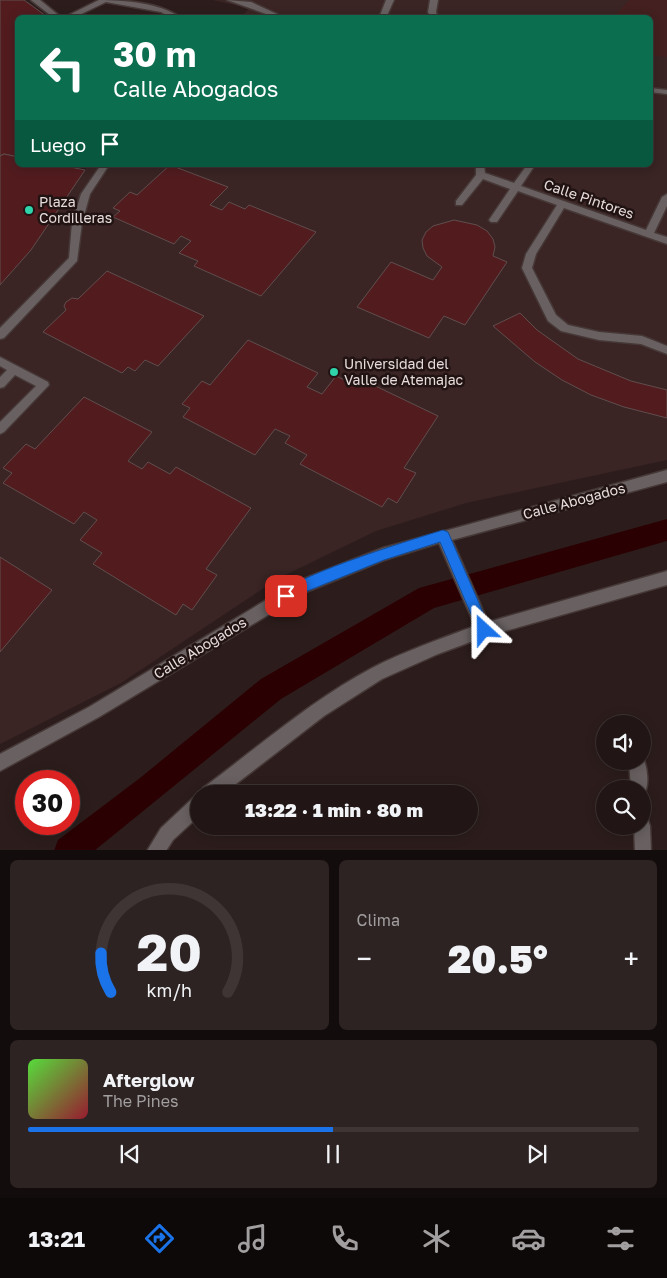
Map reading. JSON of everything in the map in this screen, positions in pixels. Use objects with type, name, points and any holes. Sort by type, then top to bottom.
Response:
[{"type":"street","name":"Calle Abogados","points":[[0,763],[94,712],[300,587],[382,554],[667,476]]},
{"type":"street","points":[[443,536],[484,630]]},
{"type":"street","points":[[221,785],[319,711],[376,674],[435,648],[484,630],[667,578]]},
{"type":"street","points":[[154,850],[190,813]]},
{"type":"street","points":[[643,835],[644,850]]},
{"type":"lane","points":[[35,0],[55,15]]},
{"type":"lane","points":[[72,15],[104,0],[163,10],[172,15]]},
{"type":"lane","points":[[230,0],[248,4],[272,15]]},
{"type":"lane","points":[[383,15],[390,0]]},
{"type":"lane","points":[[433,15],[434,0]]},
{"type":"lane","points":[[653,90],[667,92]]},
{"type":"lane","points":[[0,335],[74,259],[77,223],[86,194],[104,167]]},
{"type":"lane","points":[[494,220],[530,167]]},
{"type":"lane","points":[[460,204],[480,170]]},
{"type":"lane","name":"Calle Pintores","points":[[480,170],[517,188],[667,241]]},
{"type":"lane","points":[[649,234],[663,216],[667,197]]},
{"type":"lane","points":[[562,204],[531,254],[527,268],[552,318],[565,328],[599,336],[642,340],[667,350]]},
{"type":"lane","points":[[0,362],[44,385],[0,428]]},
{"type":"lane","points":[[0,384],[14,368]]},
{"type":"shaded area","name":"Universidad del Valle de Atemajac","points":[[212,0],[667,0],[667,460],[466,503],[376,531],[279,578],[121,683],[0,744],[0,285],[31,250],[87,167],[653,167],[653,15],[242,15],[250,8]]},
{"type":"shaded area","points":[[629,0],[667,0],[667,57],[653,55],[653,15],[616,15]]},
{"type":"building","points":[[0,0],[24,0],[45,15],[15,15],[15,156],[4,154],[0,156]]},
{"type":"building","name":"Plaza Cordilleras","points":[[4,154],[15,156],[15,167],[70,167],[85,170],[31,250],[0,285],[0,156]]},
{"type":"building","points":[[168,167],[175,167],[228,187],[210,205],[222,210],[229,202],[245,209],[249,205],[316,232],[261,296],[194,266],[198,261],[179,253],[191,241],[181,236],[174,244],[113,217],[120,211],[113,208],[130,192],[137,195]]},
{"type":"building","points":[[454,220],[477,225],[487,231],[493,239],[495,247],[493,256],[507,262],[465,325],[444,316],[429,338],[357,307],[391,262],[433,280],[442,267],[427,256],[422,240],[426,232],[433,226]]},
{"type":"building","points":[[107,271],[204,316],[158,366],[145,360],[135,371],[128,367],[122,373],[43,332],[66,310],[64,306],[66,302],[72,298],[78,299]]},
{"type":"building","points":[[520,313],[537,330],[578,359],[631,381],[667,390],[667,418],[624,407],[591,395],[562,380],[535,362],[493,326]]},
{"type":"building","points":[[248,340],[318,373],[307,387],[322,394],[336,376],[358,386],[363,380],[438,416],[404,468],[416,473],[397,503],[388,498],[382,507],[300,464],[307,455],[285,443],[290,436],[275,429],[255,455],[183,417],[190,408],[182,404],[202,381],[210,385]]},
{"type":"building","points":[[84,397],[152,432],[128,461],[142,469],[148,462],[170,474],[176,467],[251,508],[206,569],[217,575],[192,610],[183,604],[176,615],[93,564],[102,553],[80,540],[97,520],[84,512],[74,524],[3,483],[12,473],[3,468],[26,444],[35,449]]},
{"type":"building","points":[[0,557],[52,590],[0,652]]},
{"type":"waterway","points":[[70,850],[150,788],[271,689],[428,597],[667,530]]},
{"type":"place","name":"Plaza Cordilleras","points":[[29,210]]},
{"type":"place","name":"Universidad del Valle de Atemajac","points":[[334,372]]},
{"type":"route","points":[[286,596],[300,587],[382,554],[443,536],[484,630]]}]
